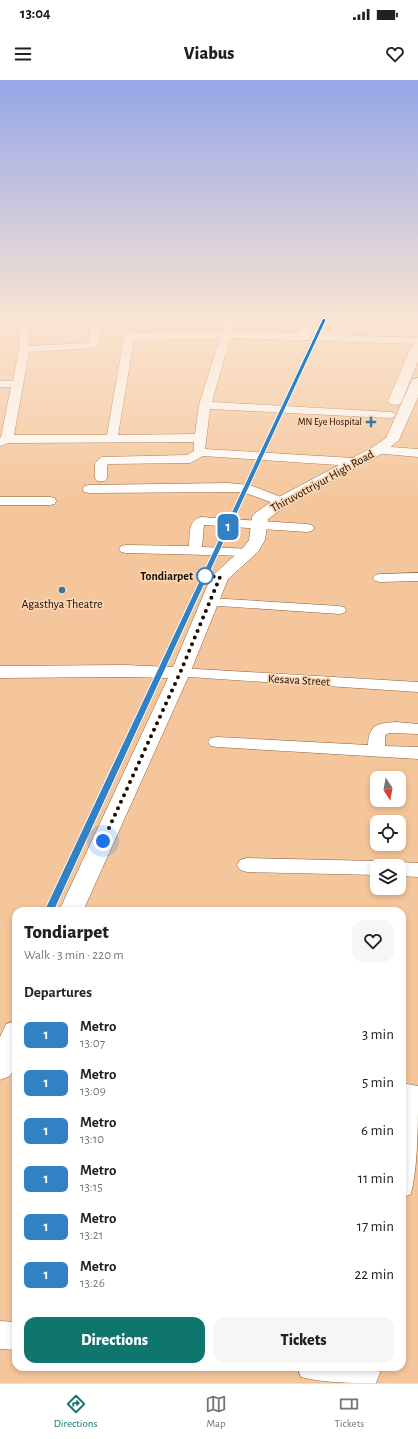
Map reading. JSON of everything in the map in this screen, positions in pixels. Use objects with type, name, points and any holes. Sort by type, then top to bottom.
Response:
[{"type":"main road","points":[[383,430],[403,381]]},
{"type":"main road","name":"Thiruvottriyur High Road","points":[[73,907],[180,673],[220,577],[249,552],[257,540],[260,517],[281,502],[353,462],[383,430],[392,440],[417,385]]},
{"type":"main road","points":[[0,672],[124,671],[180,673]]},
{"type":"main road","points":[[6,1066],[12,1046]]},
{"type":"main road","points":[[406,1097],[418,1099]]},
{"type":"street","points":[[19,381],[4,440],[201,438]]},
{"type":"street","points":[[112,438],[122,381]]},
{"type":"street","points":[[201,452],[199,450],[205,405],[212,381]]},
{"type":"street","points":[[0,384],[18,384]]},
{"type":"street","points":[[401,385],[417,385]]},
{"type":"street","points":[[205,405],[383,430],[418,453]]},
{"type":"street","points":[[101,478],[101,463],[106,460],[190,459],[201,452],[353,462]]},
{"type":"street","points":[[89,490],[228,487],[245,488],[281,502]]},
{"type":"street","points":[[0,501],[50,501]]},
{"type":"street","points":[[195,550],[198,523],[201,521],[307,528]]},
{"type":"street","points":[[126,549],[249,552]]},
{"type":"street","points":[[380,578],[418,577]]},
{"type":"street","points":[[210,602],[339,610]]},
{"type":"street","name":"Kesava Street","points":[[180,673],[418,687]]},
{"type":"street","points":[[376,750],[377,733],[381,729],[398,727],[418,729]]},
{"type":"street","points":[[217,742],[418,753]]},
{"type":"street","points":[[247,865],[370,868]]},
{"type":"street","points":[[406,869],[418,870]]},
{"type":"street","points":[[406,1166],[418,1105]]},
{"type":"street","points":[[0,1335],[12,1336]]},
{"type":"street","points":[[342,1371],[366,1374]]},
{"type":"metro line","name":"1","points":[[51,907],[296,381]]},
{"type":"place","name":"MN Eye Hospital","points":[[371,422]]},
{"type":"place","name":"Tondiarpet","points":[[205,576]]},
{"type":"place","name":"Agasthya Theatre","points":[[62,590]]},
{"type":"route","points":[[103,841],[180,673],[220,577],[205,576]]}]
